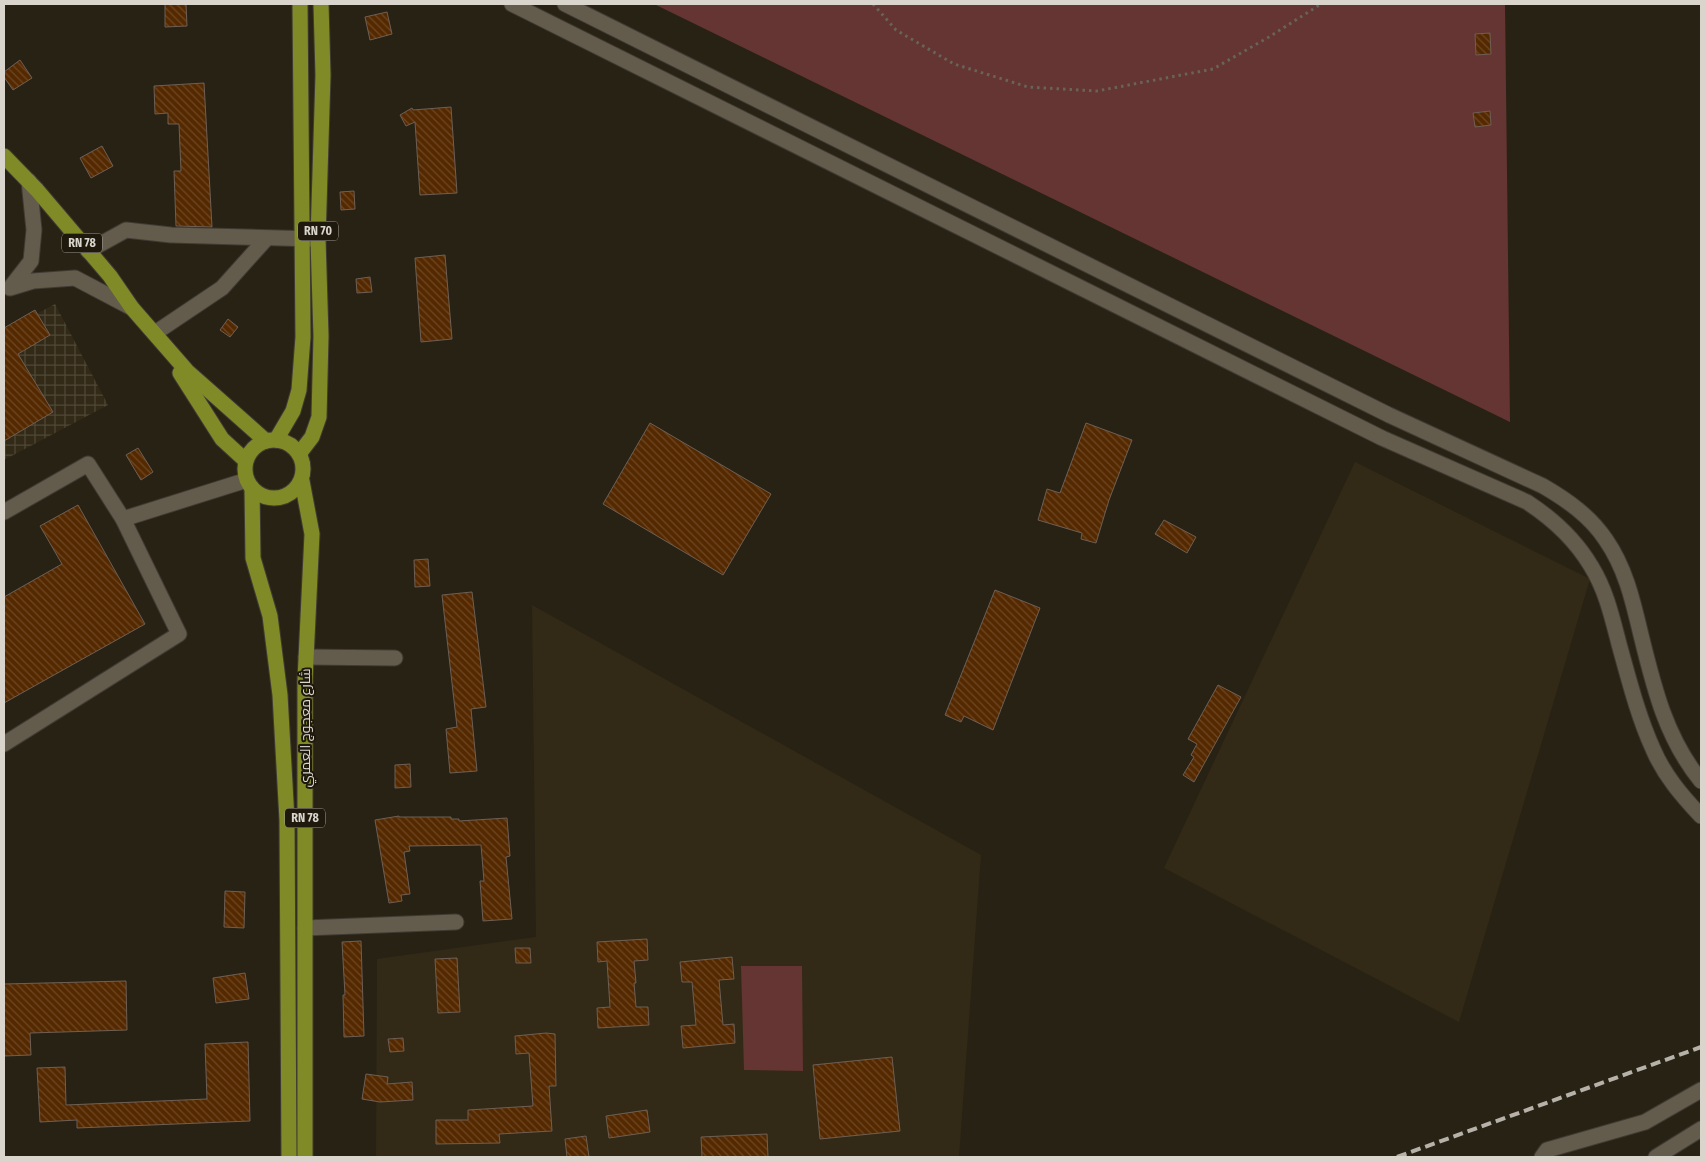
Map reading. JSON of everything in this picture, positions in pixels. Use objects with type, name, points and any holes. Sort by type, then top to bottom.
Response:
[{"type":"main road","name":"RN 70","points":[[271,441],[293,411],[299,390],[303,337],[300,4]]},
{"type":"main road","name":"RN 70","points":[[299,454],[312,437],[319,418],[321,336],[318,239],[323,75],[321,4]]},
{"type":"main road","name":"RN 78","points":[[4,156],[29,181],[110,276],[132,308],[187,371],[271,441]]},
{"type":"main road","name":"RN 78","points":[[155,333],[222,439],[246,461]]},
{"type":"main road","points":[[271,441],[285,442],[299,454],[303,462],[304,472],[302,480],[296,489],[288,495],[279,498],[269,498],[260,495],[249,484],[245,470],[246,461],[258,445],[271,441]]},
{"type":"main road","name":"شارع معجوج العمري","points":[[302,480],[312,534],[306,656],[305,1157]]},
{"type":"main road","name":"شارع معجوج العمري","points":[[249,484],[253,558],[270,616],[280,695],[286,811],[289,1157]]},
{"type":"street","points":[[512,4],[1382,438],[1527,502],[1543,512],[1570,537],[1592,567],[1607,600],[1631,688],[1653,750],[1674,786],[1701,816]]},
{"type":"street","points":[[566,4],[1380,410],[1561,496],[1592,523],[1606,539],[1616,557],[1631,596],[1648,666],[1666,723],[1683,756],[1701,781]]},
{"type":"street","points":[[7,290],[31,261],[34,230],[29,181]]},
{"type":"street","points":[[88,251],[126,230],[171,235],[318,239]]},
{"type":"street","points":[[155,333],[222,288],[266,238]]},
{"type":"street","points":[[7,290],[33,282],[75,278],[132,308]]},
{"type":"street","points":[[4,512],[88,464],[123,519],[179,634],[4,744]]},
{"type":"street","points":[[123,519],[249,484]]},
{"type":"street","points":[[306,656],[395,658]]},
{"type":"street","points":[[305,928],[456,922]]},
{"type":"street","points":[[1542,1157],[1547,1150],[1645,1122],[1701,1090]]},
{"type":"street","points":[[1656,1157],[1701,1129]]},
{"type":"path","points":[[873,4],[896,30],[954,64],[1028,87],[1097,91],[1213,69],[1321,4]]},
{"type":"shaded area","points":[[654,4],[1505,4],[1510,422]]},
{"type":"shaded area","points":[[55,304],[108,405],[4,460],[4,331]]},
{"type":"shaded area","points":[[1355,462],[1590,579],[1459,1022],[1164,868]]},
{"type":"shaded area","points":[[532,605],[981,855],[959,1157],[376,1157],[377,959],[536,937]]},
{"type":"shaded area","points":[[741,966],[802,966],[803,1071],[744,1070]]},
{"type":"building","points":[[165,4],[186,4],[187,26],[165,27]]},
{"type":"building","points":[[387,12],[392,34],[370,40],[365,17]]},
{"type":"building","points":[[1490,33],[1491,54],[1476,55],[1475,34]]},
{"type":"building","points":[[20,60],[32,78],[13,90],[4,77],[4,72]]},
{"type":"building","points":[[204,83],[212,227],[176,226],[174,171],[181,171],[179,124],[168,124],[168,113],[155,114],[154,86]]},
{"type":"building","points":[[451,107],[457,193],[420,195],[415,122],[406,126],[400,115],[412,108],[413,110]]},
{"type":"building","points":[[1490,111],[1491,125],[1475,127],[1473,113]]},
{"type":"building","points":[[102,146],[113,166],[91,178],[80,158]]},
{"type":"building","points":[[354,191],[355,209],[341,210],[340,192]]},
{"type":"building","points":[[445,255],[452,339],[421,342],[415,258]]},
{"type":"building","points":[[370,277],[372,292],[357,293],[356,279]]},
{"type":"building","points":[[35,310],[50,335],[18,354],[53,412],[4,441],[4,328]]},
{"type":"building","points":[[228,319],[238,327],[230,337],[220,330]]},
{"type":"building","points":[[650,423],[771,494],[723,575],[603,504]]},
{"type":"building","points":[[1086,423],[1132,440],[1109,500],[1096,543],[1081,539],[1082,533],[1038,520],[1047,489],[1060,493]]},
{"type":"building","points":[[138,448],[153,472],[141,480],[126,455]]},
{"type":"building","points":[[78,505],[145,624],[4,703],[4,597],[62,564],[40,526]]},
{"type":"building","points":[[1164,520],[1196,537],[1187,553],[1155,534]]},
{"type":"building","points":[[428,559],[430,586],[415,587],[414,560]]},
{"type":"building","points":[[995,590],[1040,608],[993,730],[964,716],[961,722],[945,715]]},
{"type":"building","points":[[472,592],[486,707],[471,709],[477,771],[450,773],[446,729],[457,727],[442,595]]},
{"type":"building","points":[[1218,685],[1241,697],[1194,782],[1183,775],[1194,757],[1191,755],[1197,744],[1188,739]]},
{"type":"building","points":[[410,764],[411,787],[395,788],[395,765]]},
{"type":"building","points":[[399,816],[451,817],[451,819],[459,819],[459,821],[507,818],[510,856],[506,857],[512,919],[483,921],[480,881],[484,881],[481,845],[409,846],[410,851],[404,852],[410,894],[401,895],[402,901],[389,903],[375,820]]},
{"type":"building","points":[[225,891],[245,892],[244,928],[224,927]]},
{"type":"building","points":[[647,939],[648,960],[634,961],[636,983],[634,983],[636,1007],[648,1007],[649,1025],[598,1028],[597,1008],[610,1007],[607,961],[598,962],[597,942]]},
{"type":"building","points":[[361,941],[364,1036],[344,1037],[343,995],[345,995],[342,942]]},
{"type":"building","points":[[515,948],[530,948],[531,963],[516,963]]},
{"type":"building","points":[[732,957],[734,979],[719,980],[723,1025],[734,1024],[735,1043],[683,1048],[681,1026],[696,1025],[692,982],[682,982],[680,962]]},
{"type":"building","points":[[457,958],[460,1012],[438,1013],[435,959]]},
{"type":"building","points":[[245,973],[249,999],[216,1003],[213,978]]},
{"type":"building","points":[[126,981],[127,1030],[30,1033],[31,1055],[4,1056],[4,984]]},
{"type":"building","points":[[555,1034],[556,1086],[549,1086],[552,1131],[499,1134],[500,1143],[436,1144],[436,1120],[468,1120],[468,1110],[533,1106],[529,1053],[516,1054],[515,1036]]},
{"type":"building","points":[[403,1038],[404,1051],[390,1052],[388,1039]]},
{"type":"building","points":[[248,1042],[250,1121],[77,1128],[77,1120],[40,1122],[37,1068],[65,1067],[66,1105],[207,1099],[205,1044]]},
{"type":"building","points":[[892,1057],[900,1131],[820,1139],[813,1065]]},
{"type":"building","points":[[366,1074],[388,1077],[387,1084],[412,1082],[413,1100],[380,1102],[362,1099]]},
{"type":"building","points":[[647,1110],[650,1132],[609,1138],[606,1116]]},
{"type":"building","points":[[767,1134],[768,1157],[702,1157],[701,1137]]},
{"type":"building","points":[[586,1136],[589,1157],[567,1157],[565,1139]]},
{"type":"railway","points":[[1397,1157],[1701,1047]]}]
